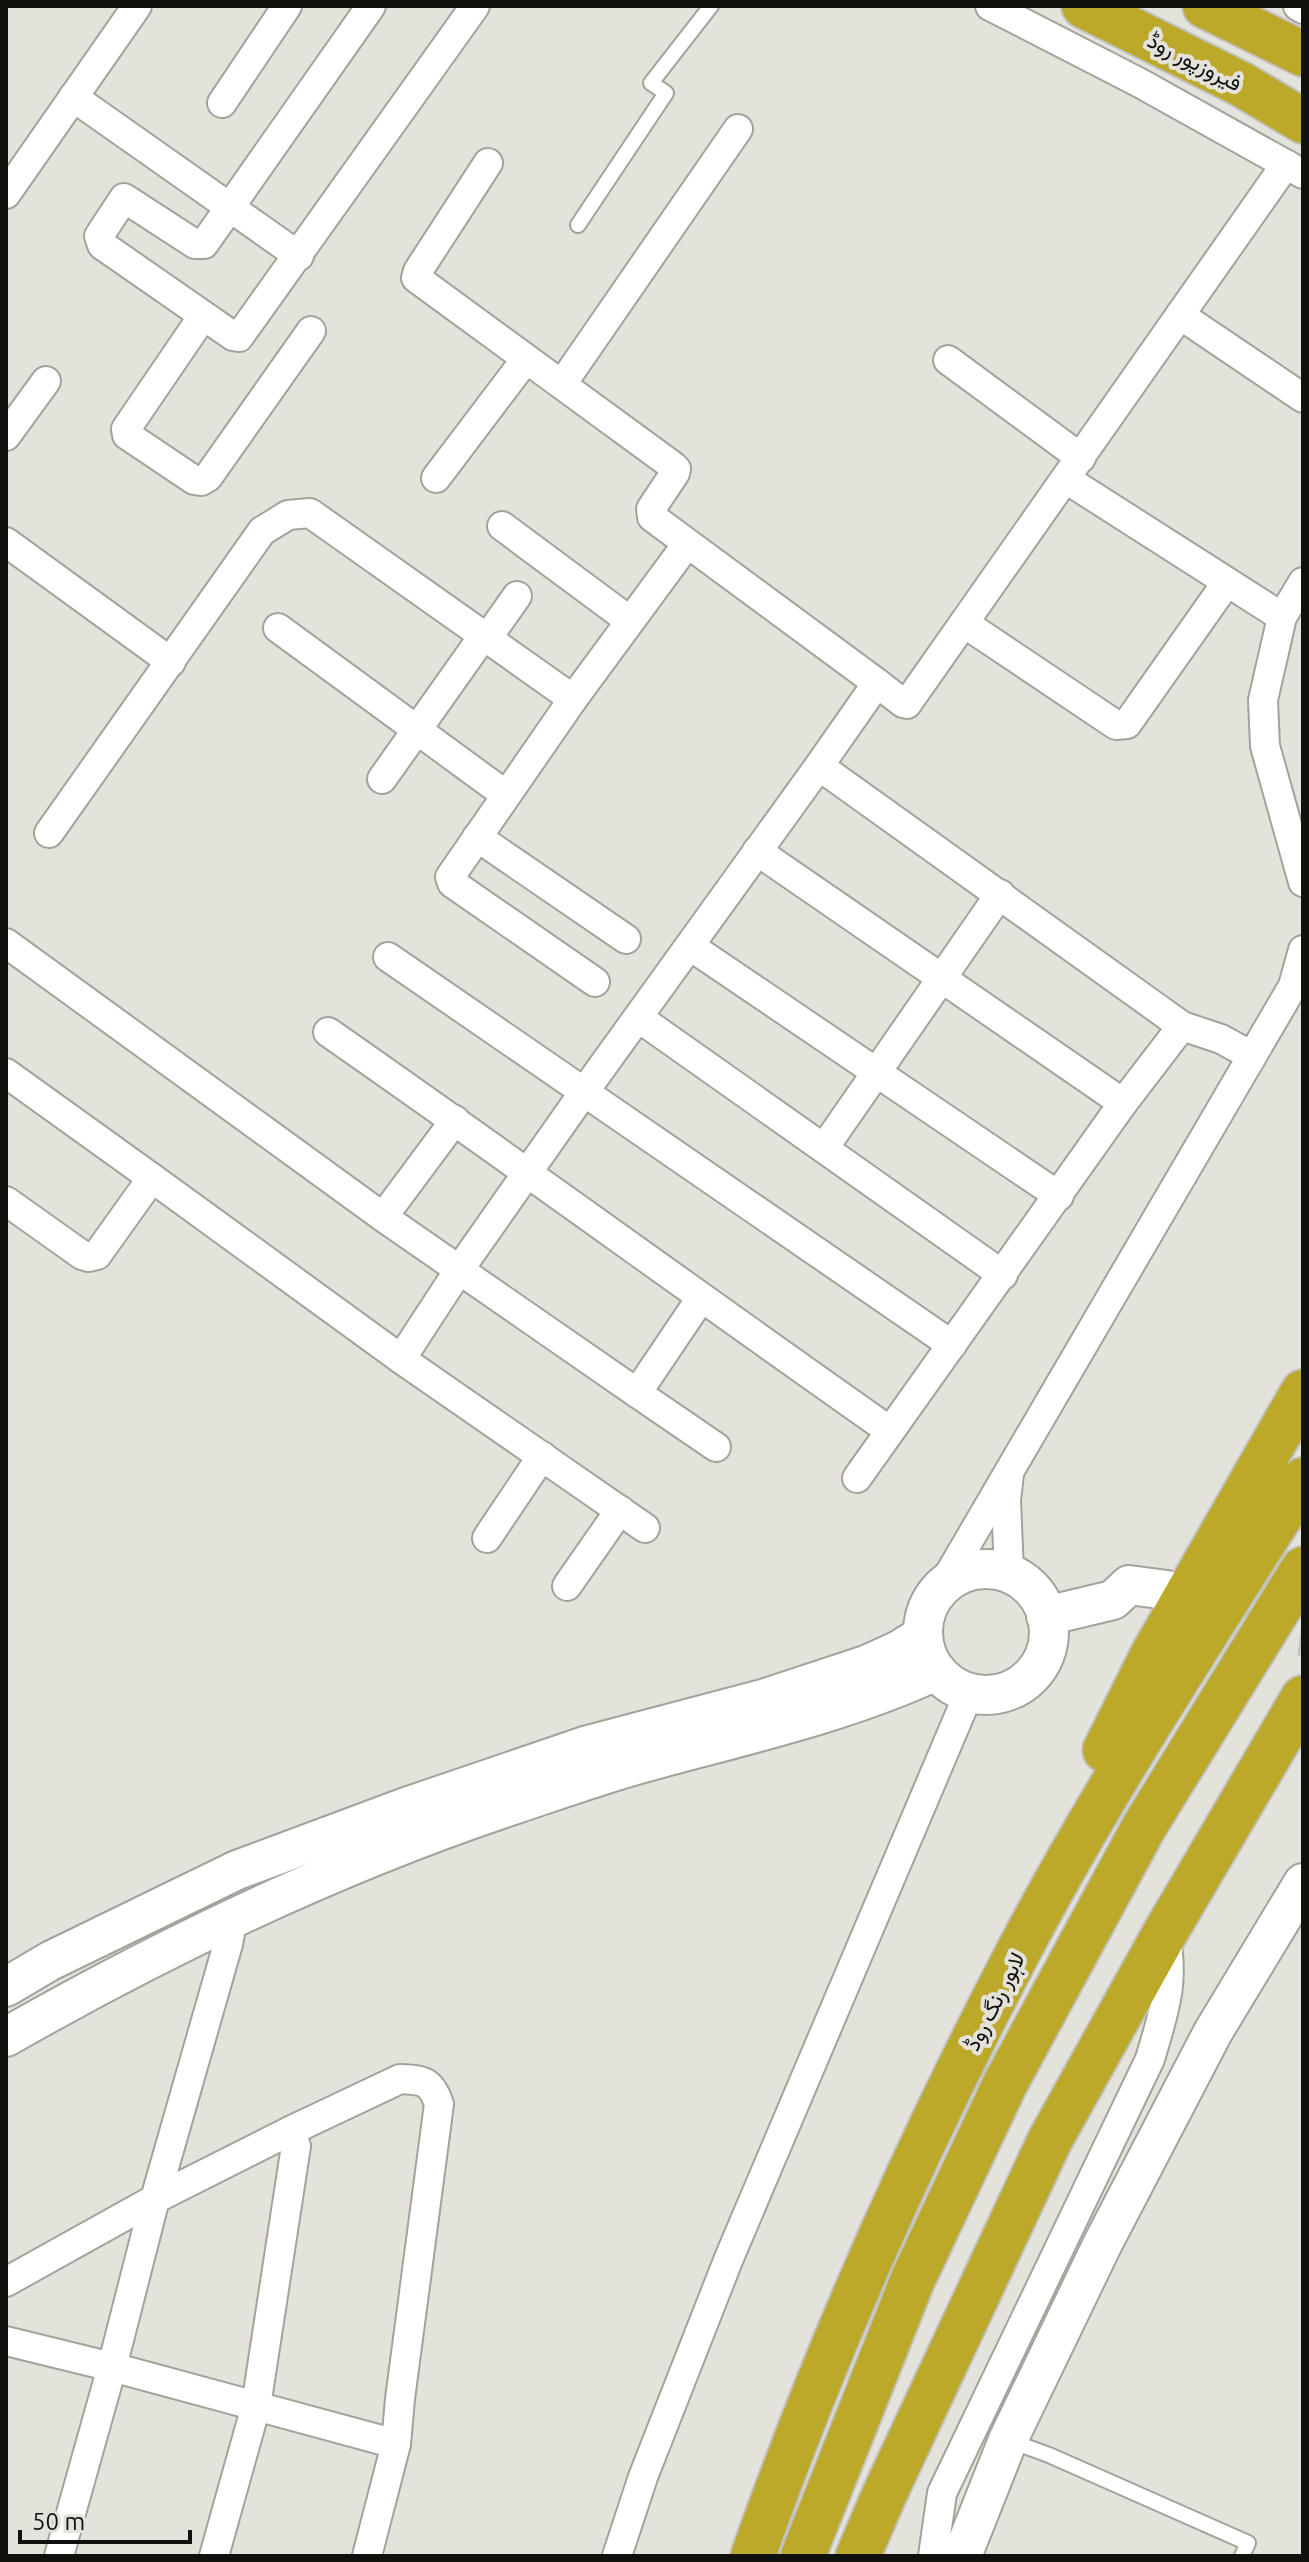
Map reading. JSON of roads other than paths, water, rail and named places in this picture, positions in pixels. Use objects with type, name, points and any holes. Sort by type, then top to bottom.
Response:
[{"type":"highway","name":"فیروزپور روڈ","points":[[1084,6],[1241,84],[1303,121]]},
{"type":"highway","points":[[1205,6],[1303,54]]},
{"type":"highway","points":[[1243,1499],[1303,1356]]},
{"type":"highway","points":[[1015,1958],[1058,1847],[1153,1654],[1303,1392]]},
{"type":"highway","name":"لاہور رنگ روڈ","points":[[753,2556],[789,2455],[867,2265],[957,2072],[1015,1958],[1093,1818],[1303,1480]]},
{"type":"highway","points":[[803,2556],[913,2279],[1005,2084],[1144,1827],[1303,1569]]},
{"type":"highway","points":[[858,2556],[1050,2140],[1165,1933],[1303,1698]]},
{"type":"street","points":[[6,194],[137,6]]},
{"type":"street","points":[[222,103],[287,6]]},
{"type":"street","points":[[371,6],[204,244],[200,246],[124,198],[99,236],[102,245],[203,316],[239,337],[475,6]]},
{"type":"street","points":[[488,163],[416,278],[676,469],[650,513],[687,544],[907,704],[1180,315],[1294,169],[1140,83],[990,6]]},
{"type":"street","points":[[73,97],[299,256]]},
{"type":"street","points":[[562,384],[738,129]]},
{"type":"street","points":[[1180,315],[1303,398]]},
{"type":"street","points":[[203,316],[126,432],[194,480],[201,481],[208,477],[311,331]]},
{"type":"street","points":[[436,478],[526,359]]},
{"type":"street","points":[[948,360],[1074,468],[1227,582],[1282,617]]},
{"type":"street","points":[[6,436],[46,381]]},
{"type":"street","points":[[49,833],[262,531],[288,515],[310,513],[573,699]]},
{"type":"street","points":[[502,526],[630,621]]},
{"type":"street","points":[[6,542],[171,662]]},
{"type":"street","points":[[595,982],[452,883],[450,877],[573,699],[687,544]]},
{"type":"street","points":[[964,623],[1116,725],[1122,726],[1127,724],[1227,582]]},
{"type":"street","points":[[1303,582],[1282,617],[1263,700],[1265,746],[1303,882]]},
{"type":"street","points":[[382,779],[517,596]]},
{"type":"street","points":[[278,628],[506,795]]},
{"type":"street","points":[[401,1359],[459,1270],[584,1092],[877,683]]},
{"type":"street","points":[[819,766],[1182,1026],[1221,1039],[1252,1056]]},
{"type":"street","points":[[477,837],[626,939]]},
{"type":"street","points":[[757,851],[1123,1103]]},
{"type":"street","points":[[824,1148],[1000,894]]},
{"type":"street","points":[[6,943],[383,1217],[716,1447]]},
{"type":"street","points":[[690,946],[1059,1196]]},
{"type":"street","points":[[941,1588],[1293,986],[1303,950]]},
{"type":"street","points":[[388,957],[952,1345]]},
{"type":"street","points":[[639,1018],[1003,1275]]},
{"type":"street","points":[[857,1478],[1123,1103],[1182,1026]]},
{"type":"street","points":[[328,1032],[890,1431]]},
{"type":"street","points":[[6,1073],[401,1359],[645,1528]]},
{"type":"street","points":[[383,1217],[455,1120]]},
{"type":"street","points":[[6,1201],[89,1257],[97,1255],[152,1178]]},
{"type":"street","points":[[637,1393],[701,1298]]},
{"type":"street","points":[[487,1538],[542,1456]]},
{"type":"street","points":[[1009,1469],[1006,1500],[1009,1573]]},
{"type":"street","points":[[567,1586],[620,1510]]},
{"type":"street","points":[[992,1569],[1009,1573],[1033,1590],[1041,1602],[1049,1630],[1046,1650],[1038,1667],[1024,1682],[998,1693],[969,1693],[957,1688],[936,1671],[927,1654],[923,1635],[925,1615],[941,1588],[956,1576],[973,1570],[992,1569]]},
{"type":"street","points":[[1046,1616],[1113,1600],[1133,1612],[1162,1603]]},
{"type":"street","points":[[6,1987],[50,1961],[237,1870],[406,1807],[588,1745],[766,1698],[866,1665],[923,1635]]},
{"type":"street","points":[[6,2037],[108,1979],[233,1917],[351,1865],[513,1804],[640,1764],[866,1700],[936,1671]]},
{"type":"street","points":[[617,2556],[643,2477],[729,2258],[969,1693]]},
{"type":"street","points":[[962,2556],[1008,2440],[1102,2245],[1206,2045],[1300,1894]]},
{"type":"street","points":[[59,2556],[233,1917]]},
{"type":"street","points":[[933,2556],[942,2493],[1150,2059],[1169,1995],[1170,1961],[1165,1933]]},
{"type":"street","points":[[6,2282],[155,2199],[400,2079],[420,2080],[433,2088],[439,2104],[396,2444],[367,2556]]},
{"type":"street","points":[[214,2556],[256,2406],[296,2146],[290,2131]]},
{"type":"street","points":[[6,2341],[396,2444]]},
{"type":"lane","points":[[578,225],[666,93],[651,83],[711,6]]},
{"type":"lane","points":[[1008,2440],[1248,2543],[1242,2556]]},
{"type":"tunnel","points":[[1187,1621],[1303,1637]]}]
